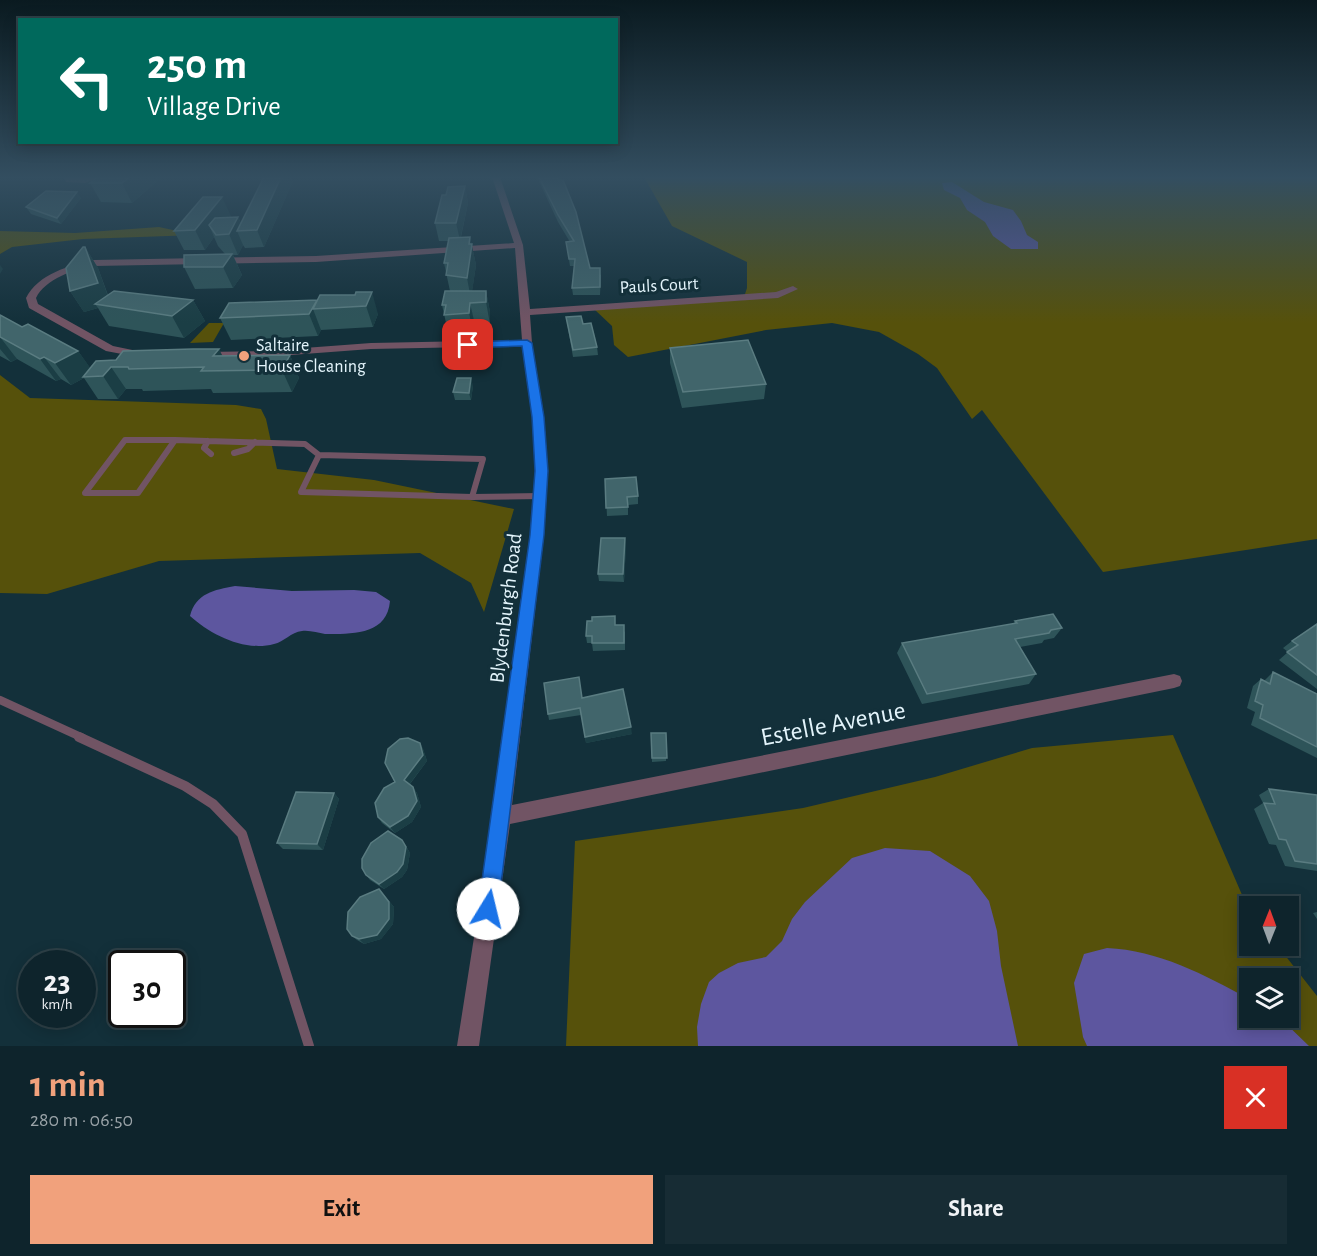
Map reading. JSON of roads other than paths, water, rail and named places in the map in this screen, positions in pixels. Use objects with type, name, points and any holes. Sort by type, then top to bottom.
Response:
[{"type":"street","name":"Blydenburgh Road","points":[[468,1046],[502,816],[542,471],[538,417],[527,343],[519,245],[513,226]]},
{"type":"street","points":[[157,355],[110,349],[33,306],[31,298],[40,285],[62,272],[77,266],[102,262],[316,259],[519,245]]},
{"type":"street","name":"Pauls Court","points":[[526,312],[778,295],[793,289]]},
{"type":"street","points":[[193,355],[264,354],[370,346],[527,343]]},
{"type":"street","name":"Estelle Avenue","points":[[502,816],[1174,681]]},
{"type":"lane","points":[[175,440],[138,493],[84,492],[125,440],[175,440],[305,444],[320,455],[483,459],[472,497]]},
{"type":"lane","points":[[208,441],[204,448],[211,454]]},
{"type":"lane","points":[[234,453],[248,449],[255,442]]},
{"type":"lane","points":[[320,455],[301,492],[472,497],[540,496]]},
{"type":"lane","points":[[0,700],[184,786],[213,804],[242,834],[309,1046]]},
{"type":"place","name":"Saltaire House Cleaning","points":[[244,356]]}]
